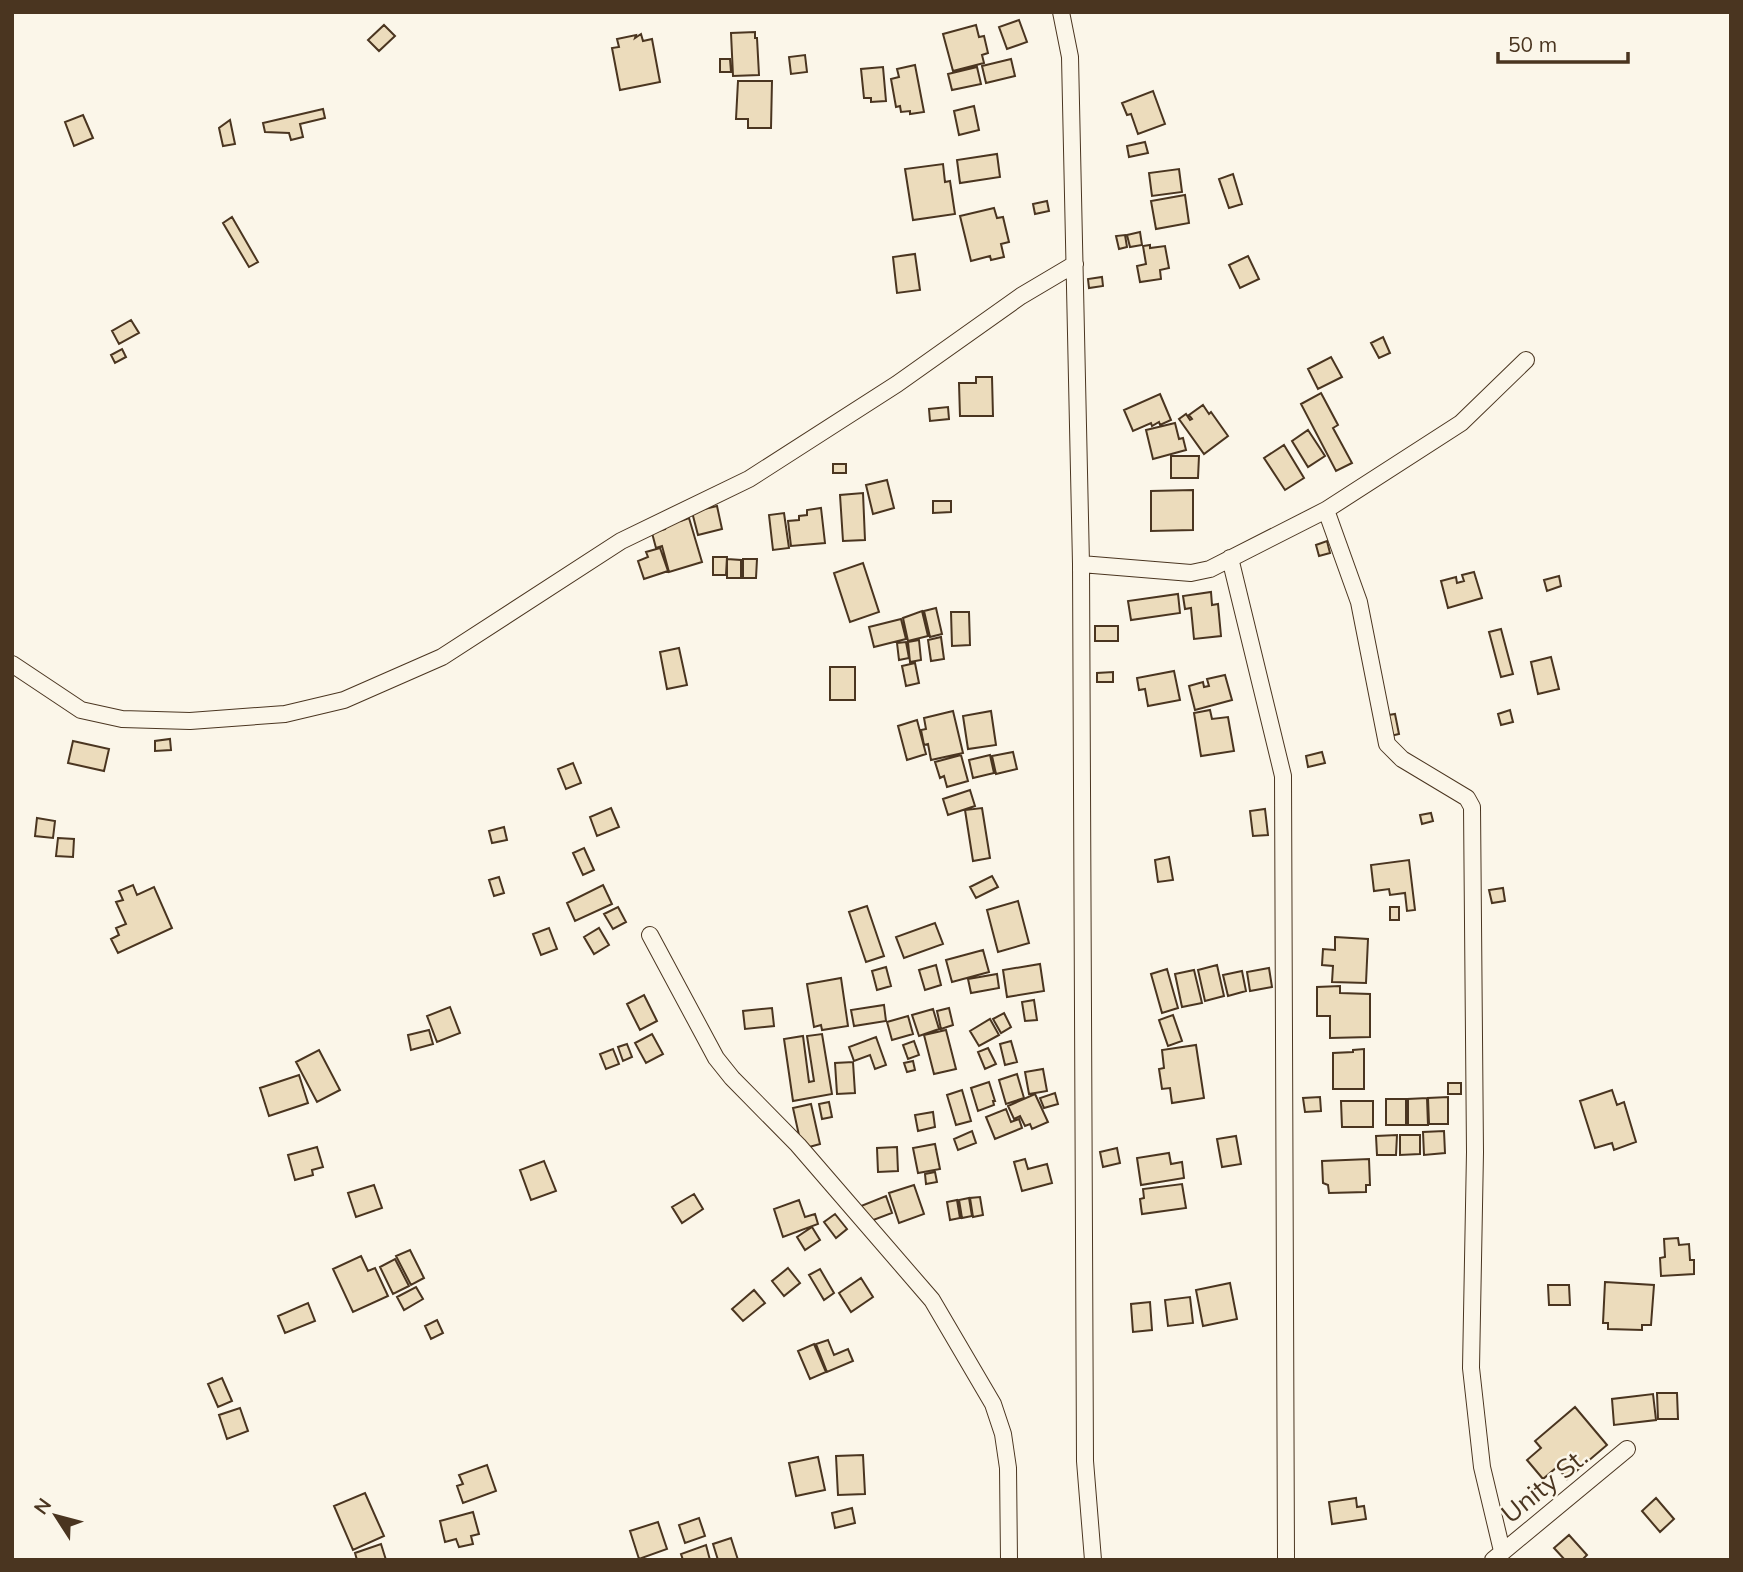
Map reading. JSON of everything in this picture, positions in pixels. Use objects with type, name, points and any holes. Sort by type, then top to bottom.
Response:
[{"type":"street","points":[[1062,12],[1070,57],[1075,264],[1081,564],[1085,1461],[1094,1560]]},
{"type":"street","points":[[12,664],[81,710],[122,719],[190,721],[285,714],[344,700],[442,657],[621,541],[749,479],[897,384],[1021,296],[1075,264]]},
{"type":"street","points":[[1081,564],[1191,573],[1210,569],[1326,510],[1461,423],[1526,360]]},
{"type":"street","points":[[1326,510],[1359,602],[1387,744],[1402,760],[1467,798],[1472,807],[1475,1152],[1471,1368],[1482,1467],[1497,1555]]},
{"type":"street","points":[[1230,558],[1283,776],[1286,1560]]},
{"type":"street","points":[[650,935],[716,1058],[798,1145],[932,1300],[993,1404],[1003,1434],[1008,1468],[1009,1560]]},
{"type":"street","name":"Unity St.","points":[[1497,1555],[1627,1449]]},
{"type":"building","points":[[1019,20],[1027,42],[1007,49],[999,27]]},
{"type":"building","points":[[384,25],[395,36],[379,51],[368,40]]},
{"type":"building","points":[[976,25],[979,37],[984,36],[988,53],[982,55],[984,63],[953,71],[943,34]]},
{"type":"building","points":[[755,32],[759,75],[733,76],[731,33]]},
{"type":"building","points":[[641,34],[643,41],[652,39],[660,82],[620,90],[612,48],[619,47],[617,39],[636,35],[635,38]]},
{"type":"building","points":[[805,55],[807,72],[791,74],[789,57]]},
{"type":"building","points":[[720,59],[730,59],[731,72],[720,72]]},
{"type":"building","points":[[1011,59],[1015,76],[986,83],[982,66]]},
{"type":"building","points":[[915,65],[924,112],[910,114],[910,111],[901,112],[900,106],[896,107],[891,79],[899,77],[897,69]]},
{"type":"building","points":[[883,67],[886,101],[871,102],[871,98],[864,98],[861,69]]},
{"type":"building","points":[[977,67],[981,84],[952,90],[948,74]]},
{"type":"building","points":[[738,81],[772,81],[771,128],[748,128],[748,119],[736,119]]},
{"type":"building","points":[[1153,91],[1165,124],[1138,134],[1131,114],[1127,115],[1122,103]]},
{"type":"building","points":[[974,106],[979,130],[959,135],[954,111]]},
{"type":"building","points":[[323,109],[325,118],[300,124],[303,137],[291,140],[289,133],[265,132],[263,123]]},
{"type":"building","points":[[83,115],[93,138],[74,146],[65,122]]},
{"type":"building","points":[[230,120],[235,144],[223,146],[219,128]]},
{"type":"building","points":[[1145,142],[1148,153],[1129,157],[1127,146]]},
{"type":"building","points":[[997,154],[1000,177],[960,183],[957,160]]},
{"type":"building","points":[[943,164],[945,182],[950,181],[955,214],[913,220],[905,169]]},
{"type":"building","points":[[1179,169],[1182,192],[1152,196],[1149,173]]},
{"type":"building","points":[[1233,174],[1242,204],[1229,208],[1219,179]]},
{"type":"building","points":[[1185,195],[1189,223],[1156,229],[1151,201]]},
{"type":"building","points":[[1047,201],[1049,211],[1035,214],[1033,204]]},
{"type":"building","points":[[994,208],[997,218],[1003,217],[1009,242],[1001,244],[1004,257],[991,260],[990,256],[971,261],[960,216]]},
{"type":"building","points":[[232,217],[258,262],[249,267],[223,223]]},
{"type":"building","points":[[1140,232],[1142,245],[1130,247],[1127,235]]},
{"type":"building","points":[[1125,235],[1127,247],[1119,249],[1116,236]]},
{"type":"building","points":[[1150,245],[1150,248],[1165,246],[1169,268],[1160,270],[1161,279],[1140,282],[1137,266],[1146,264],[1143,246]]},
{"type":"building","points":[[915,254],[920,290],[897,293],[893,257]]},
{"type":"building","points":[[1248,256],[1259,279],[1240,288],[1229,265]]},
{"type":"building","points":[[1102,277],[1103,286],[1089,288],[1088,279]]},
{"type":"building","points":[[131,320],[139,333],[119,344],[112,331]]},
{"type":"building","points":[[1383,337],[1390,353],[1379,358],[1371,343]]},
{"type":"building","points":[[122,349],[126,357],[115,363],[111,355]]},
{"type":"building","points":[[1331,357],[1342,377],[1318,389],[1308,369]]},
{"type":"building","points":[[976,377],[992,377],[993,416],[960,416],[959,383],[976,383]]},
{"type":"building","points":[[1321,393],[1338,425],[1333,428],[1352,463],[1336,471],[1301,404]]},
{"type":"building","points":[[1160,394],[1171,420],[1160,425],[1159,422],[1152,426],[1151,423],[1133,431],[1124,410]]},
{"type":"building","points":[[1203,405],[1228,436],[1204,454],[1179,419],[1186,414],[1192,419],[1189,415]]},
{"type":"building","points":[[948,407],[949,419],[930,421],[929,409]]},
{"type":"building","points":[[1175,423],[1179,439],[1183,438],[1186,450],[1153,459],[1146,430]]},
{"type":"building","points":[[1308,430],[1325,456],[1308,467],[1292,441]]},
{"type":"building","points":[[1284,445],[1304,478],[1285,490],[1264,458]]},
{"type":"building","points":[[1171,456],[1199,456],[1198,478],[1171,478]]},
{"type":"building","points":[[833,464],[846,464],[846,473],[833,473]]},
{"type":"building","points":[[887,480],[894,508],[873,514],[866,485]]},
{"type":"building","points":[[1193,490],[1193,530],[1151,531],[1151,491]]},
{"type":"building","points":[[863,493],[865,540],[843,541],[840,495]]},
{"type":"building","points":[[933,501],[951,501],[951,512],[933,513]]},
{"type":"building","points":[[717,506],[722,529],[698,535],[692,512]]},
{"type":"building","points":[[821,508],[825,543],[791,546],[788,521],[799,520],[799,516],[807,515],[807,510]]},
{"type":"building","points":[[784,513],[789,548],[773,550],[769,515]]},
{"type":"building","points":[[680,517],[681,521],[689,518],[702,562],[669,572],[662,546],[656,548],[652,533],[665,529],[663,522]]},
{"type":"building","points":[[1327,541],[1330,553],[1319,556],[1316,545]]},
{"type":"building","points":[[660,548],[668,571],[644,579],[638,561],[648,557],[646,552]]},
{"type":"building","points":[[713,557],[727,557],[726,575],[713,575]]},
{"type":"building","points":[[727,559],[741,560],[741,578],[727,578]]},
{"type":"building","points":[[743,559],[757,559],[756,578],[743,578]]},
{"type":"building","points":[[863,563],[879,612],[850,622],[834,573]]},
{"type":"building","points":[[1474,572],[1482,598],[1448,608],[1441,581],[1456,577],[1457,583],[1464,581],[1462,575]]},
{"type":"building","points":[[1559,576],[1561,586],[1547,591],[1544,580]]},
{"type":"building","points":[[1211,592],[1212,605],[1218,604],[1221,636],[1194,639],[1191,608],[1185,609],[1183,596]]},
{"type":"building","points":[[1178,594],[1180,613],[1131,620],[1128,601]]},
{"type":"building","points":[[936,608],[942,634],[930,637],[924,611]]},
{"type":"building","points":[[922,611],[928,636],[908,641],[903,618]]},
{"type":"building","points":[[951,612],[969,612],[970,645],[952,646]]},
{"type":"building","points":[[901,619],[906,639],[874,647],[869,627]]},
{"type":"building","points":[[1095,626],[1118,626],[1118,641],[1095,641]]},
{"type":"building","points":[[1501,629],[1513,674],[1501,677],[1489,632]]},
{"type":"building","points":[[941,637],[944,659],[931,661],[928,640]]},
{"type":"building","points":[[919,640],[921,660],[910,662],[908,642]]},
{"type":"building","points":[[906,642],[909,658],[899,660],[897,643]]},
{"type":"building","points":[[679,648],[687,685],[667,689],[660,652]]},
{"type":"building","points":[[1551,657],[1559,689],[1538,694],[1531,662]]},
{"type":"building","points":[[915,663],[919,683],[906,686],[902,666]]},
{"type":"building","points":[[830,667],[855,667],[855,700],[830,700]]},
{"type":"building","points":[[1174,671],[1180,700],[1148,706],[1145,689],[1139,690],[1137,678]]},
{"type":"building","points":[[1113,672],[1113,682],[1097,682],[1097,673]]},
{"type":"building","points":[[1225,675],[1232,700],[1195,710],[1189,686],[1203,682],[1204,687],[1209,686],[1207,679]]},
{"type":"building","points":[[1210,710],[1212,719],[1228,717],[1234,751],[1201,756],[1194,713]]},
{"type":"building","points":[[1510,710],[1513,722],[1501,725],[1498,714]]},
{"type":"building","points":[[953,711],[963,753],[931,760],[928,744],[924,745],[921,730],[926,729],[924,718]]},
{"type":"building","points":[[991,711],[996,745],[968,749],[963,716]]},
{"type":"building","points":[[1395,714],[1399,734],[1386,737],[1382,716]]},
{"type":"building","points":[[917,720],[926,754],[907,760],[898,726]]},
{"type":"building","points":[[170,739],[171,750],[155,751],[155,741]]},
{"type":"building","points":[[73,741],[109,749],[104,771],[68,763]]},
{"type":"building","points":[[1013,752],[1017,769],[996,774],[992,756]]},
{"type":"building","points":[[1322,752],[1325,763],[1308,767],[1306,756]]},
{"type":"building","points":[[961,755],[968,781],[947,787],[944,776],[940,778],[935,762]]},
{"type":"building","points":[[990,755],[994,773],[973,778],[969,760]]},
{"type":"building","points":[[573,763],[581,783],[566,789],[558,769]]},
{"type":"building","points":[[970,790],[975,806],[948,815],[943,799]]},
{"type":"building","points":[[611,808],[619,827],[597,836],[590,817]]},
{"type":"building","points":[[982,808],[990,858],[973,861],[965,810]]},
{"type":"building","points":[[1265,809],[1268,835],[1253,836],[1250,811]]},
{"type":"building","points":[[1431,813],[1433,821],[1422,824],[1420,815]]},
{"type":"building","points":[[37,818],[55,821],[53,838],[35,836]]},
{"type":"building","points":[[504,827],[507,840],[492,843],[489,831]]},
{"type":"building","points":[[58,838],[74,839],[73,857],[56,856]]},
{"type":"building","points":[[584,848],[594,870],[583,875],[573,853]]},
{"type":"building","points":[[1169,857],[1173,880],[1158,882],[1155,860]]},
{"type":"building","points":[[1409,860],[1415,910],[1407,911],[1405,893],[1390,895],[1389,889],[1374,891],[1371,865]]},
{"type":"building","points":[[992,876],[998,887],[976,898],[970,887]]},
{"type":"building","points":[[499,877],[504,893],[494,896],[489,880]]},
{"type":"building","points":[[133,885],[137,895],[154,887],[172,928],[118,953],[111,939],[119,935],[116,928],[126,924],[116,902],[123,900],[119,891]]},
{"type":"building","points":[[603,885],[612,904],[575,921],[567,903]]},
{"type":"building","points":[[1503,888],[1505,901],[1492,903],[1489,890]]},
{"type":"building","points":[[1018,901],[1029,943],[998,952],[987,910]]},
{"type":"building","points":[[867,906],[884,956],[866,962],[849,912]]},
{"type":"building","points":[[618,907],[626,922],[613,929],[604,914]]},
{"type":"building","points":[[1390,907],[1399,907],[1399,920],[1390,920]]},
{"type":"building","points":[[935,923],[943,944],[904,958],[896,937]]},
{"type":"building","points":[[549,928],[557,949],[541,955],[533,934]]},
{"type":"building","points":[[599,928],[609,945],[594,954],[584,937]]},
{"type":"building","points":[[1335,937],[1368,939],[1366,983],[1332,982],[1333,966],[1322,965],[1323,949],[1335,950]]},
{"type":"building","points":[[983,950],[989,972],[952,982],[946,960]]},
{"type":"building","points":[[1040,964],[1044,991],[1007,997],[1003,970]]},
{"type":"building","points":[[936,965],[941,985],[925,990],[919,970]]},
{"type":"building","points":[[1217,965],[1224,996],[1205,1001],[1198,970]]},
{"type":"building","points":[[886,967],[891,986],[877,990],[872,971]]},
{"type":"building","points":[[1269,968],[1272,987],[1250,991],[1247,972]]},
{"type":"building","points":[[1167,969],[1178,1008],[1162,1013],[1151,974]]},
{"type":"building","points":[[1194,970],[1202,1003],[1182,1007],[1175,974]]},
{"type":"building","points":[[1242,971],[1246,991],[1228,996],[1223,975]]},
{"type":"building","points":[[997,974],[999,988],[971,993],[968,979]]},
{"type":"building","points":[[841,978],[848,1026],[822,1030],[821,1025],[814,1027],[807,984]]},
{"type":"building","points":[[1340,986],[1340,993],[1370,994],[1370,1037],[1330,1038],[1330,1016],[1317,1016],[1317,987]]},
{"type":"building","points":[[644,995],[657,1021],[640,1030],[627,1004]]},
{"type":"building","points":[[1034,1000],[1037,1020],[1025,1021],[1022,1002]]},
{"type":"building","points":[[884,1005],[886,1021],[854,1026],[851,1010]]},
{"type":"building","points":[[450,1007],[460,1033],[437,1042],[427,1016]]},
{"type":"building","points":[[772,1008],[774,1026],[745,1029],[743,1011]]},
{"type":"building","points":[[949,1008],[953,1025],[941,1029],[937,1011]]},
{"type":"building","points":[[933,1009],[939,1029],[919,1036],[912,1015]]},
{"type":"building","points":[[1004,1013],[1011,1027],[1001,1033],[993,1019]]},
{"type":"building","points":[[1173,1015],[1182,1041],[1168,1046],[1159,1020]]},
{"type":"building","points":[[908,1016],[913,1034],[892,1040],[887,1022]]},
{"type":"building","points":[[990,1019],[999,1035],[979,1046],[970,1031]]},
{"type":"building","points":[[429,1030],[433,1044],[411,1050],[408,1035]]},
{"type":"building","points":[[946,1030],[956,1069],[934,1074],[924,1035]]},
{"type":"building","points":[[652,1034],[663,1054],[646,1063],[635,1043]]},
{"type":"building","points":[[822,1034],[832,1094],[793,1101],[784,1039],[803,1036],[809,1082],[814,1081],[807,1036]]},
{"type":"building","points":[[876,1037],[886,1065],[875,1069],[870,1055],[854,1061],[849,1047]]},
{"type":"building","points":[[914,1041],[919,1055],[908,1059],[903,1045]]},
{"type":"building","points":[[1011,1041],[1017,1062],[1005,1065],[1000,1044]]},
{"type":"building","points":[[627,1044],[632,1057],[623,1061],[618,1047]]},
{"type":"building","points":[[1196,1045],[1204,1098],[1172,1103],[1170,1088],[1162,1089],[1159,1069],[1164,1068],[1162,1050]]},
{"type":"building","points":[[988,1048],[996,1064],[985,1069],[978,1052]]},
{"type":"building","points":[[613,1049],[619,1064],[606,1069],[600,1054]]},
{"type":"building","points":[[1364,1049],[1364,1089],[1333,1089],[1333,1053]]},
{"type":"building","points":[[319,1050],[340,1090],[317,1102],[296,1062]]},
{"type":"building","points":[[913,1061],[915,1070],[907,1072],[904,1063]]},
{"type":"building","points":[[853,1062],[855,1093],[837,1094],[835,1063]]},
{"type":"building","points":[[1043,1069],[1047,1091],[1029,1094],[1025,1072]]},
{"type":"building","points":[[1017,1074],[1024,1098],[1006,1104],[999,1080]]},
{"type":"building","points":[[299,1075],[308,1103],[269,1116],[260,1088]]},
{"type":"building","points":[[989,1082],[994,1105],[978,1111],[971,1088]]},
{"type":"building","points":[[1448,1083],[1461,1083],[1461,1094],[1448,1094]]},
{"type":"building","points":[[962,1090],[971,1121],[956,1125],[947,1095]]},
{"type":"building","points":[[1612,1090],[1617,1105],[1624,1102],[1636,1142],[1614,1150],[1612,1143],[1595,1148],[1580,1101]]},
{"type":"building","points":[[1055,1093],[1058,1104],[1044,1108],[1040,1098]]},
{"type":"building","points":[[1035,1094],[1048,1122],[1032,1129],[1030,1124],[1025,1126],[1020,1116],[1014,1119],[1008,1106]]},
{"type":"building","points":[[1320,1097],[1321,1111],[1305,1112],[1303,1098]]},
{"type":"building","points":[[1448,1097],[1448,1124],[1429,1124],[1428,1098]]},
{"type":"building","points":[[1427,1098],[1428,1125],[1408,1125],[1408,1099]]},
{"type":"building","points":[[1386,1099],[1406,1099],[1406,1125],[1386,1125]]},
{"type":"building","points":[[1341,1101],[1373,1101],[1373,1127],[1342,1127]]},
{"type":"building","points":[[829,1102],[832,1117],[822,1119],[819,1104]]},
{"type":"building","points":[[811,1104],[820,1144],[802,1149],[793,1108]]},
{"type":"building","points":[[1006,1109],[1011,1122],[1019,1119],[1022,1128],[995,1139],[986,1117]]},
{"type":"building","points":[[933,1112],[935,1127],[918,1131],[915,1115]]},
{"type":"building","points":[[972,1131],[976,1143],[958,1150],[954,1139]]},
{"type":"building","points":[[1444,1131],[1445,1153],[1424,1155],[1423,1132]]},
{"type":"building","points":[[1397,1135],[1396,1155],[1377,1155],[1376,1136]]},
{"type":"building","points":[[1400,1135],[1420,1135],[1420,1154],[1400,1155]]},
{"type":"building","points":[[1236,1136],[1241,1164],[1222,1167],[1217,1139]]},
{"type":"building","points":[[935,1144],[940,1169],[918,1173],[913,1148]]},
{"type":"building","points":[[317,1147],[323,1167],[312,1170],[313,1175],[295,1180],[288,1155]]},
{"type":"building","points":[[897,1147],[898,1171],[878,1172],[877,1148]]},
{"type":"building","points":[[1117,1148],[1120,1163],[1103,1167],[1100,1152]]},
{"type":"building","points":[[1169,1153],[1171,1164],[1182,1162],[1184,1178],[1141,1185],[1137,1158]]},
{"type":"building","points":[[1025,1159],[1028,1169],[1047,1164],[1052,1183],[1022,1191],[1014,1162]]},
{"type":"building","points":[[1369,1159],[1370,1185],[1366,1185],[1366,1192],[1329,1193],[1328,1185],[1323,1183],[1322,1161]]},
{"type":"building","points":[[544,1161],[556,1191],[531,1200],[520,1170]]},
{"type":"building","points":[[935,1172],[937,1182],[926,1184],[925,1174]]},
{"type":"building","points":[[1182,1184],[1186,1208],[1142,1214],[1140,1199],[1144,1198],[1143,1189]]},
{"type":"building","points":[[374,1185],[382,1208],[356,1217],[348,1193]]},
{"type":"building","points":[[914,1185],[924,1214],[899,1223],[889,1193]]},
{"type":"building","points":[[694,1194],[703,1209],[682,1223],[672,1207]]},
{"type":"building","points":[[886,1196],[892,1213],[868,1222],[861,1206]]},
{"type":"building","points":[[980,1197],[983,1215],[973,1217],[970,1198]]},
{"type":"building","points":[[969,1198],[972,1216],[962,1218],[959,1200]]},
{"type":"building","points":[[799,1200],[805,1217],[815,1214],[818,1224],[783,1237],[774,1209]]},
{"type":"building","points":[[957,1200],[960,1218],[950,1220],[947,1202]]},
{"type":"building","points":[[835,1214],[847,1229],[836,1238],[824,1222]]},
{"type":"building","points":[[812,1227],[820,1240],[805,1250],[797,1237]]},
{"type":"building","points":[[1678,1238],[1679,1245],[1689,1244],[1690,1260],[1694,1260],[1694,1274],[1661,1276],[1660,1258],[1665,1257],[1664,1239]]},
{"type":"building","points":[[410,1250],[424,1278],[411,1285],[396,1256]]},
{"type":"building","points":[[361,1256],[368,1271],[375,1268],[388,1296],[353,1312],[333,1269]]},
{"type":"building","points":[[395,1259],[409,1286],[393,1294],[380,1267]]},
{"type":"building","points":[[788,1268],[800,1283],[784,1296],[772,1281]]},
{"type":"building","points":[[820,1269],[834,1293],[824,1300],[809,1275]]},
{"type":"building","points":[[861,1278],[873,1297],[851,1312],[839,1293]]},
{"type":"building","points":[[1605,1282],[1654,1285],[1651,1325],[1642,1325],[1642,1330],[1608,1329],[1608,1323],[1603,1323]]},
{"type":"building","points":[[1230,1283],[1237,1319],[1203,1326],[1196,1290]]},
{"type":"building","points":[[1548,1285],[1569,1285],[1570,1305],[1549,1305]]},
{"type":"building","points":[[416,1287],[423,1299],[404,1310],[397,1297]]},
{"type":"building","points":[[754,1290],[765,1303],[743,1321],[732,1309]]},
{"type":"building","points":[[1190,1297],[1193,1323],[1168,1326],[1165,1300]]},
{"type":"building","points":[[1150,1302],[1152,1330],[1133,1332],[1131,1304]]},
{"type":"building","points":[[308,1303],[315,1321],[285,1333],[278,1316]]},
{"type":"building","points":[[437,1320],[443,1333],[431,1339],[425,1326]]},
{"type":"building","points":[[828,1340],[834,1355],[848,1349],[853,1361],[827,1372],[816,1344]]},
{"type":"building","points":[[814,1344],[826,1372],[810,1379],[798,1351]]},
{"type":"building","points":[[222,1378],[232,1401],[218,1407],[208,1384]]},
{"type":"building","points":[[1657,1393],[1677,1393],[1678,1419],[1658,1419]]},
{"type":"building","points":[[1653,1394],[1656,1420],[1614,1425],[1612,1399]]},
{"type":"building","points":[[1575,1407],[1607,1445],[1567,1479],[1557,1467],[1543,1479],[1527,1460],[1541,1448],[1535,1441]]},
{"type":"building","points":[[240,1408],[248,1431],[227,1439],[219,1415]]},
{"type":"building","points":[[863,1455],[865,1494],[838,1495],[836,1456]]},
{"type":"building","points":[[818,1457],[825,1490],[796,1496],[789,1463]]},
{"type":"building","points":[[487,1465],[496,1491],[463,1503],[457,1486],[463,1484],[459,1475]]},
{"type":"building","points":[[365,1493],[384,1536],[353,1550],[334,1506]]},
{"type":"building","points":[[1356,1498],[1357,1507],[1364,1506],[1366,1519],[1332,1524],[1329,1502]]},
{"type":"building","points":[[1656,1498],[1674,1519],[1660,1532],[1642,1511]]},
{"type":"building","points":[[852,1508],[855,1523],[835,1528],[832,1513]]},
{"type":"building","points":[[473,1512],[479,1534],[471,1536],[473,1544],[459,1547],[456,1539],[445,1542],[440,1521]]},
{"type":"building","points":[[699,1518],[705,1536],[685,1543],[679,1525]]},
{"type":"building","points":[[658,1522],[667,1549],[639,1559],[630,1531]]},
{"type":"building","points":[[1569,1535],[1587,1555],[1582,1560],[1565,1560],[1554,1548]]},
{"type":"building","points":[[731,1538],[738,1560],[718,1560],[713,1544]]},
{"type":"building","points":[[381,1544],[386,1560],[357,1560],[355,1553]]},
{"type":"building","points":[[706,1545],[710,1560],[683,1560],[681,1554]]}]
